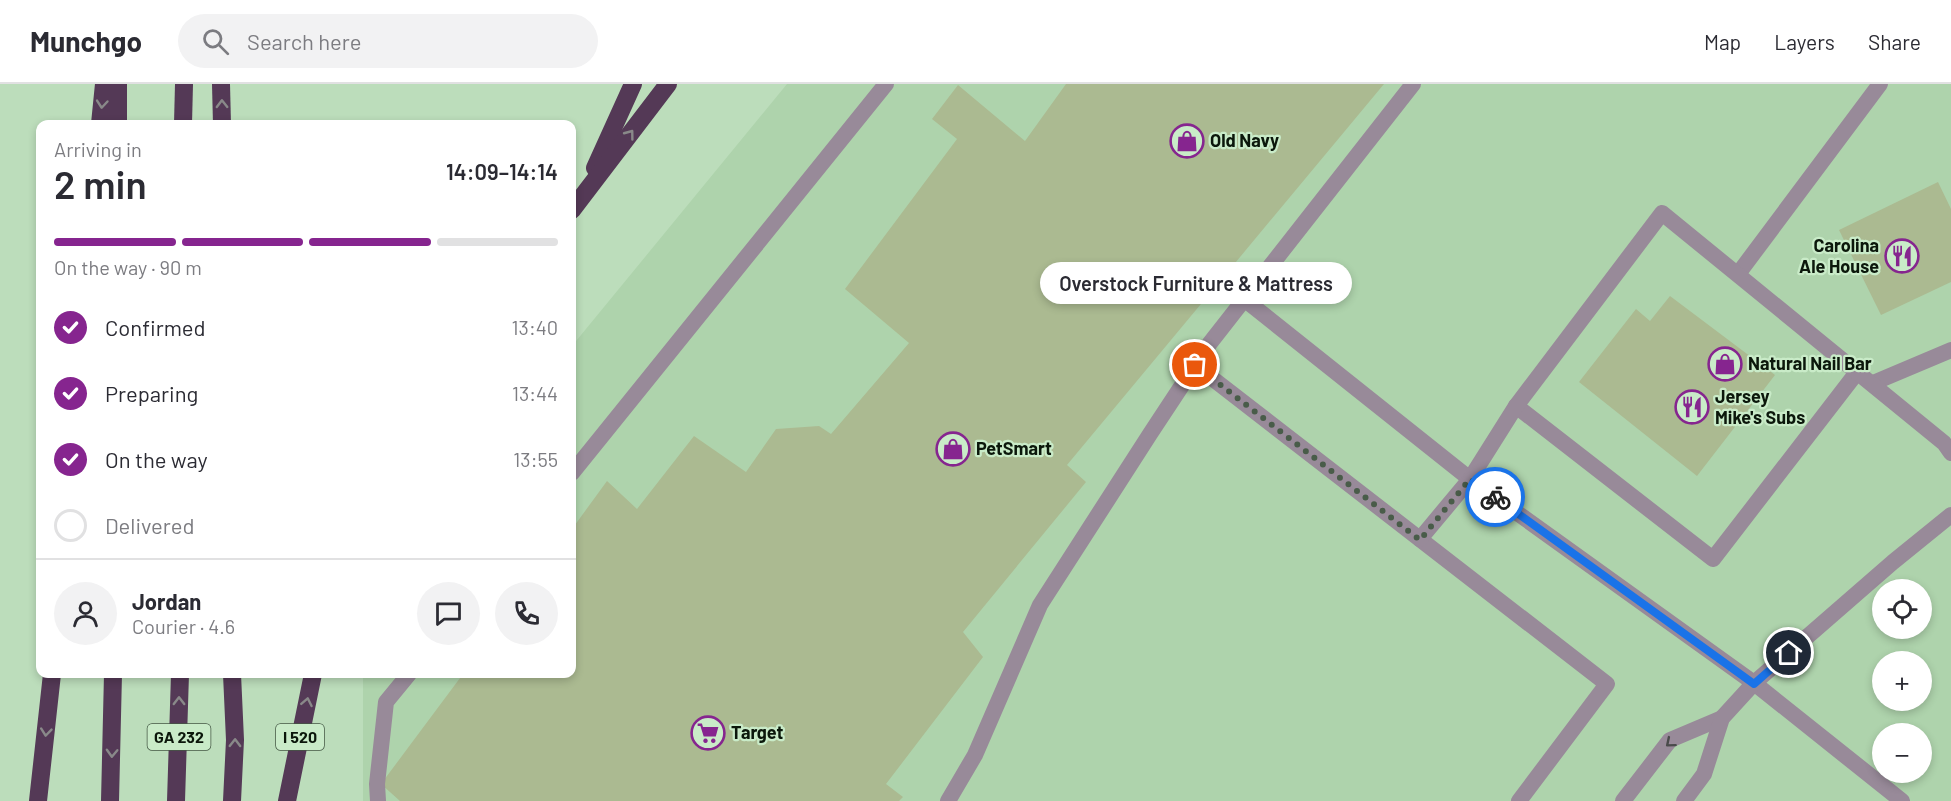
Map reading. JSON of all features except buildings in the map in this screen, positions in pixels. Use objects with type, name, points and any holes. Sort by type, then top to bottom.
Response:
[{"type":"highway","points":[[100,120],[104,84]]},
{"type":"highway","points":[[118,84],[118,120]]},
{"type":"highway","points":[[183,84],[183,120]]},
{"type":"highway","points":[[221,84],[222,120]]},
{"type":"highway","points":[[577,204],[633,84]]},
{"type":"highway","points":[[577,204],[668,84]]},
{"type":"highway","points":[[38,801],[52,678]]},
{"type":"highway","points":[[110,801],[113,678]]},
{"type":"highway","name":"GA 232","points":[[176,801],[180,678]]},
{"type":"highway","points":[[232,678],[235,740],[232,801]]},
{"type":"highway","name":"I 520","points":[[287,801],[312,678]]},
{"type":"street","points":[[576,468],[886,84]]},
{"type":"street","points":[[948,801],[975,755],[1040,605],[1195,365],[1413,84]]},
{"type":"street","points":[[1738,274],[1880,84]]},
{"type":"street","points":[[1420,540],[1470,479],[1516,406],[1662,213],[1873,383],[1944,443],[1951,453]]},
{"type":"street","points":[[1244,299],[1470,479],[1754,684],[1902,801]]},
{"type":"street","points":[[1873,383],[1951,350]]},
{"type":"street","points":[[1195,365],[1607,684],[1519,801]]},
{"type":"street","points":[[1516,406],[1713,559],[1858,371]]},
{"type":"street","points":[[1623,801],[1670,740],[1722,718],[1754,684],[1893,562],[1951,515]]},
{"type":"street","points":[[378,801],[377,784],[386,702],[406,678]]},
{"type":"street","points":[[1684,801],[1704,774],[1722,718]]},
{"type":"shaded area","points":[[787,84],[1951,84],[1951,801],[363,801],[363,678],[576,678],[576,341]]},
{"type":"way so far","points":[[1195,365],[1420,540],[1470,479],[1495,497]]},
{"type":"place","name":"Old Navy","points":[[1187,141]]},
{"type":"place","name":"Carolina Ale House","points":[[1902,256]]},
{"type":"place","name":"Natural Nail Bar","points":[[1725,364]]},
{"type":"place","name":"Overstock Furniture & Mattress","points":[[1195,365]]},
{"type":"place","name":"Jersey Mike's Subs","points":[[1692,407]]},
{"type":"place","name":"PetSmart","points":[[953,449]]},
{"type":"place","name":"Target","points":[[708,733]]},
{"type":"route","points":[[1495,497],[1754,684],[1789,653]]}]
